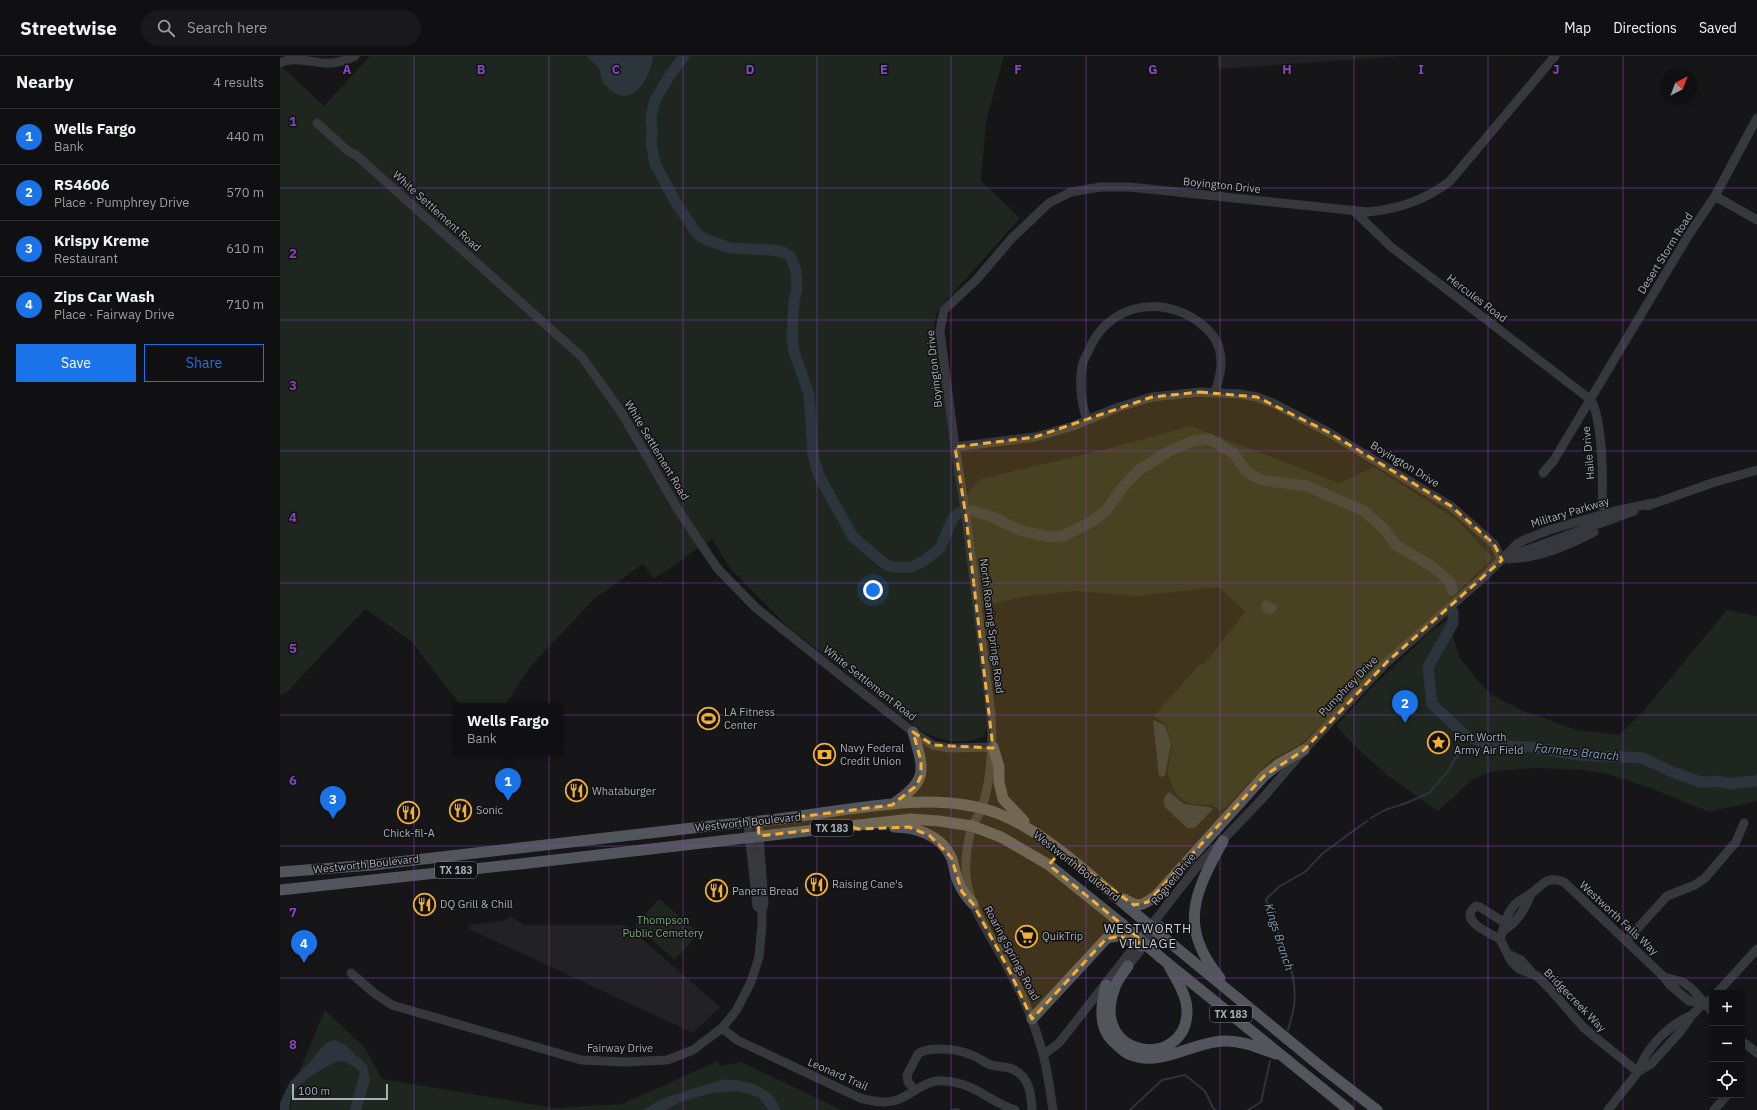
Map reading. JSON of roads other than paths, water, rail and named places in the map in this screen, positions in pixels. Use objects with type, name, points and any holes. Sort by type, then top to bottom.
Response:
[{"type":"main road","points":[[892,805],[916,786],[922,770],[913,732]]},
{"type":"main road","points":[[993,747],[999,766],[999,782],[1003,799],[1013,812],[1044,839]]},
{"type":"main road","points":[[1098,882],[1134,905],[1140,905],[1148,902],[1156,896],[1264,776],[1279,764],[1304,750]]},
{"type":"main road","name":"Westworth Boulevard","points":[[280,872],[372,865],[892,805],[936,802],[970,805],[1009,818],[1044,839],[1325,1070],[1377,1110]]},
{"type":"main road","name":"Westworth Boulevard","points":[[280,890],[911,819],[939,821],[972,826],[1001,837],[1049,865],[1349,1110]]},
{"type":"main road","points":[[847,826],[859,830],[909,827],[920,830],[930,836],[943,845],[951,857],[962,892],[973,904]]},
{"type":"main road","points":[[583,856],[582,852],[584,847],[589,844],[642,839],[655,832]]},
{"type":"main road","points":[[1223,840],[1205,874],[1196,898],[1193,917],[1197,938],[1203,953],[1214,971],[1233,994]]},
{"type":"main road","points":[[457,870],[458,865],[461,862],[547,852],[560,843]]},
{"type":"main road","points":[[1049,865],[1060,852]]},
{"type":"main road","points":[[1032,1019],[1106,939],[1120,936],[1164,960],[1182,992],[1187,1010],[1183,1028],[1170,1043],[1162,1048],[1153,1050],[1134,1047],[1118,1038],[1111,1023],[1110,1004],[1114,988],[1128,966]]},
{"type":"main road","points":[[1106,985],[1102,1003],[1102,1025],[1113,1042],[1129,1055],[1142,1058],[1154,1058],[1207,1042],[1236,1041],[1253,1045],[1286,1058]]},
{"type":"main road","points":[[1315,1082],[1325,1070]]},
{"type":"street","points":[[280,63],[294,60],[326,63],[342,62],[355,56]]},
{"type":"street","name":"Boyington Drive","points":[[1502,560],[1494,544],[1451,506],[1335,436],[1275,404],[1257,397],[1240,394],[1186,393],[1152,397],[1116,408],[1058,431],[1035,437],[955,447],[940,331],[944,310],[977,279],[1012,238],[1049,203],[1065,194],[1100,187],[1130,187],[1368,212],[1389,210],[1407,205],[1445,186],[1461,170],[1555,56]]},
{"type":"street","name":"Desert Storm Road","points":[[1543,473],[1554,460],[1688,236],[1715,196],[1757,118]]},
{"type":"street","name":"White Settlement Road","points":[[317,122],[348,151],[362,160],[582,357],[621,412],[694,535],[718,569],[744,596],[790,636],[913,732],[933,745],[948,748],[993,747]]},
{"type":"street","points":[[1715,196],[1757,220]]},
{"type":"street","name":"Hercules Road","points":[[1353,210],[1390,246],[1590,400]]},
{"type":"street","points":[[1087,420],[1081,396],[1082,365],[1092,342],[1098,332],[1107,324],[1119,315],[1136,308],[1150,306],[1168,307],[1178,310],[1211,332],[1220,349],[1221,365],[1215,393]]},
{"type":"street","name":"Haile Drive","points":[[1590,400],[1593,404],[1599,428],[1602,506]]},
{"type":"street","name":"North Roaring Springs Road","points":[[955,447],[965,506],[991,715],[993,747],[989,780],[982,808]]},
{"type":"street","name":"Military Parkway","points":[[1502,560],[1653,504],[1757,470]]},
{"type":"street","name":"Military Parkway","points":[[1502,560],[1525,555],[1594,532],[1653,504]]},
{"type":"street","name":"Pumphrey Drive","points":[[1223,840],[1304,750],[1387,662],[1502,560]]},
{"type":"street","name":"Roaring Springs Road","points":[[982,808],[972,826],[966,858],[967,882],[973,904],[1009,970],[1032,1019],[1043,1055],[1054,1110]]},
{"type":"street","name":"Fairway Drive","points":[[352,973],[382,999],[402,1009],[581,1060],[625,1062],[667,1060],[688,1053],[722,1028],[736,1011],[751,982],[760,957],[762,911],[757,906],[753,822]]},
{"type":"street","points":[[1626,941],[1667,896],[1695,885],[1705,878],[1736,842],[1744,823]]},
{"type":"street","name":"Rogner Drive","points":[[1128,966],[1223,840]]},
{"type":"street","name":"Rogner Drive","points":[[1043,1055],[1059,1043],[1106,985],[1196,868],[1223,840]]},
{"type":"street","name":"Westworth Falls Way","points":[[1555,879],[1564,882],[1664,977],[1669,984],[1689,1001],[1708,1001]]},
{"type":"street","name":"Bridgecreek Way","points":[[1555,879],[1547,880],[1512,907],[1503,931],[1501,943],[1511,961],[1519,969],[1533,974],[1549,988],[1584,1028],[1638,1072]]},
{"type":"street","points":[[1720,990],[1757,949]]},
{"type":"street","points":[[1608,1110],[1638,1072],[1651,1064],[1680,1032],[1692,1015],[1708,1001]]},
{"type":"street","name":"Leonard Trail","points":[[722,1028],[737,1040],[860,1098],[877,1102],[890,1102],[924,1084],[944,1080],[973,1087],[1002,1106],[1014,1110]]},
{"type":"street","points":[[1745,1043],[1757,1053]]},
{"type":"street","points":[[914,1090],[908,1082],[907,1075],[918,1054],[930,1050],[951,1050],[969,1054],[993,1065],[1009,1067],[1015,1070],[1028,1083],[1032,1095],[1032,1110]]},
{"type":"street","points":[[1714,1110],[1724,1098]]},
{"type":"waterway","name":"Farmers Branch","points":[[684,56],[670,75],[655,100],[651,117],[651,143],[655,164],[678,206],[698,235],[707,240],[730,248],[772,250],[783,252],[790,256],[796,271],[797,289],[794,301],[792,338],[794,352],[809,394],[813,455],[819,476],[853,537],[885,564],[892,567],[911,567],[924,561],[940,548],[953,518],[959,513],[973,511],[990,516],[1019,530],[1049,537],[1063,536],[1089,523],[1106,511],[1122,488],[1139,470],[1171,450],[1193,441],[1210,439],[1234,454],[1246,471],[1261,480],[1307,486],[1364,511],[1384,529],[1396,545],[1433,567],[1450,582],[1452,590]]},
{"type":"waterway","name":"Farmers Branch","points":[[1453,612],[1453,623],[1428,667],[1432,704],[1465,735],[1489,745],[1532,747],[1578,755],[1642,758],[1670,771],[1700,782],[1716,781],[1731,784],[1757,781]]},
{"type":"waterway","name":"Kings Branch","points":[[1371,818],[1385,810],[1429,793],[1449,770],[1453,761],[1461,752],[1467,749],[1489,745]]},
{"type":"waterway","name":"Kings Branch","points":[[1288,1030],[1294,1006],[1295,992],[1293,978],[1286,951],[1266,899],[1280,886],[1305,872],[1323,853],[1367,821]]},
{"type":"waterway","name":"Kings Branch","points":[[1248,1110],[1261,1102],[1270,1061]]},
{"type":"waterway","name":"Kings Branch","points":[[1130,1110],[1162,1080],[1185,1075],[1205,1091],[1213,1108],[1216,1110]]},
{"type":"waterway","name":"Kings Branch","points":[[951,1110],[959,1110]]},
{"type":"place","name":"LA Fitness Center","points":[[709,718]]},
{"type":"place","name":"RS4606","points":[[1405,723]]},
{"type":"place","name":"Fort Worth Army Air Field","points":[[1438,743]]},
{"type":"place","name":"Navy Federal Credit Union","points":[[825,754]]},
{"type":"place","name":"Whataburger","points":[[576,791]]},
{"type":"place","name":"Wells Fargo","points":[[508,801]]},
{"type":"place","name":"Sonic","points":[[460,810]]},
{"type":"place","name":"Chick-fil-A","points":[[409,813]]},
{"type":"place","name":"Krispy Kreme","points":[[333,819]]},
{"type":"place","name":"Raising Cane's","points":[[817,884]]},
{"type":"place","name":"Panera Bread","points":[[716,891]]},
{"type":"place","name":"DQ Grill & Chill","points":[[425,904]]},
{"type":"place","name":"QuikTrip","points":[[1027,936]]},
{"type":"place","name":"Zips Car Wash","points":[[304,963]]},
{"type":"district","name":"WESTWORTH VILLAGE","points":[[1148,936]]},
{"type":"park label","name":"Thompson Public Cemetery","points":[[663,926]]}]
